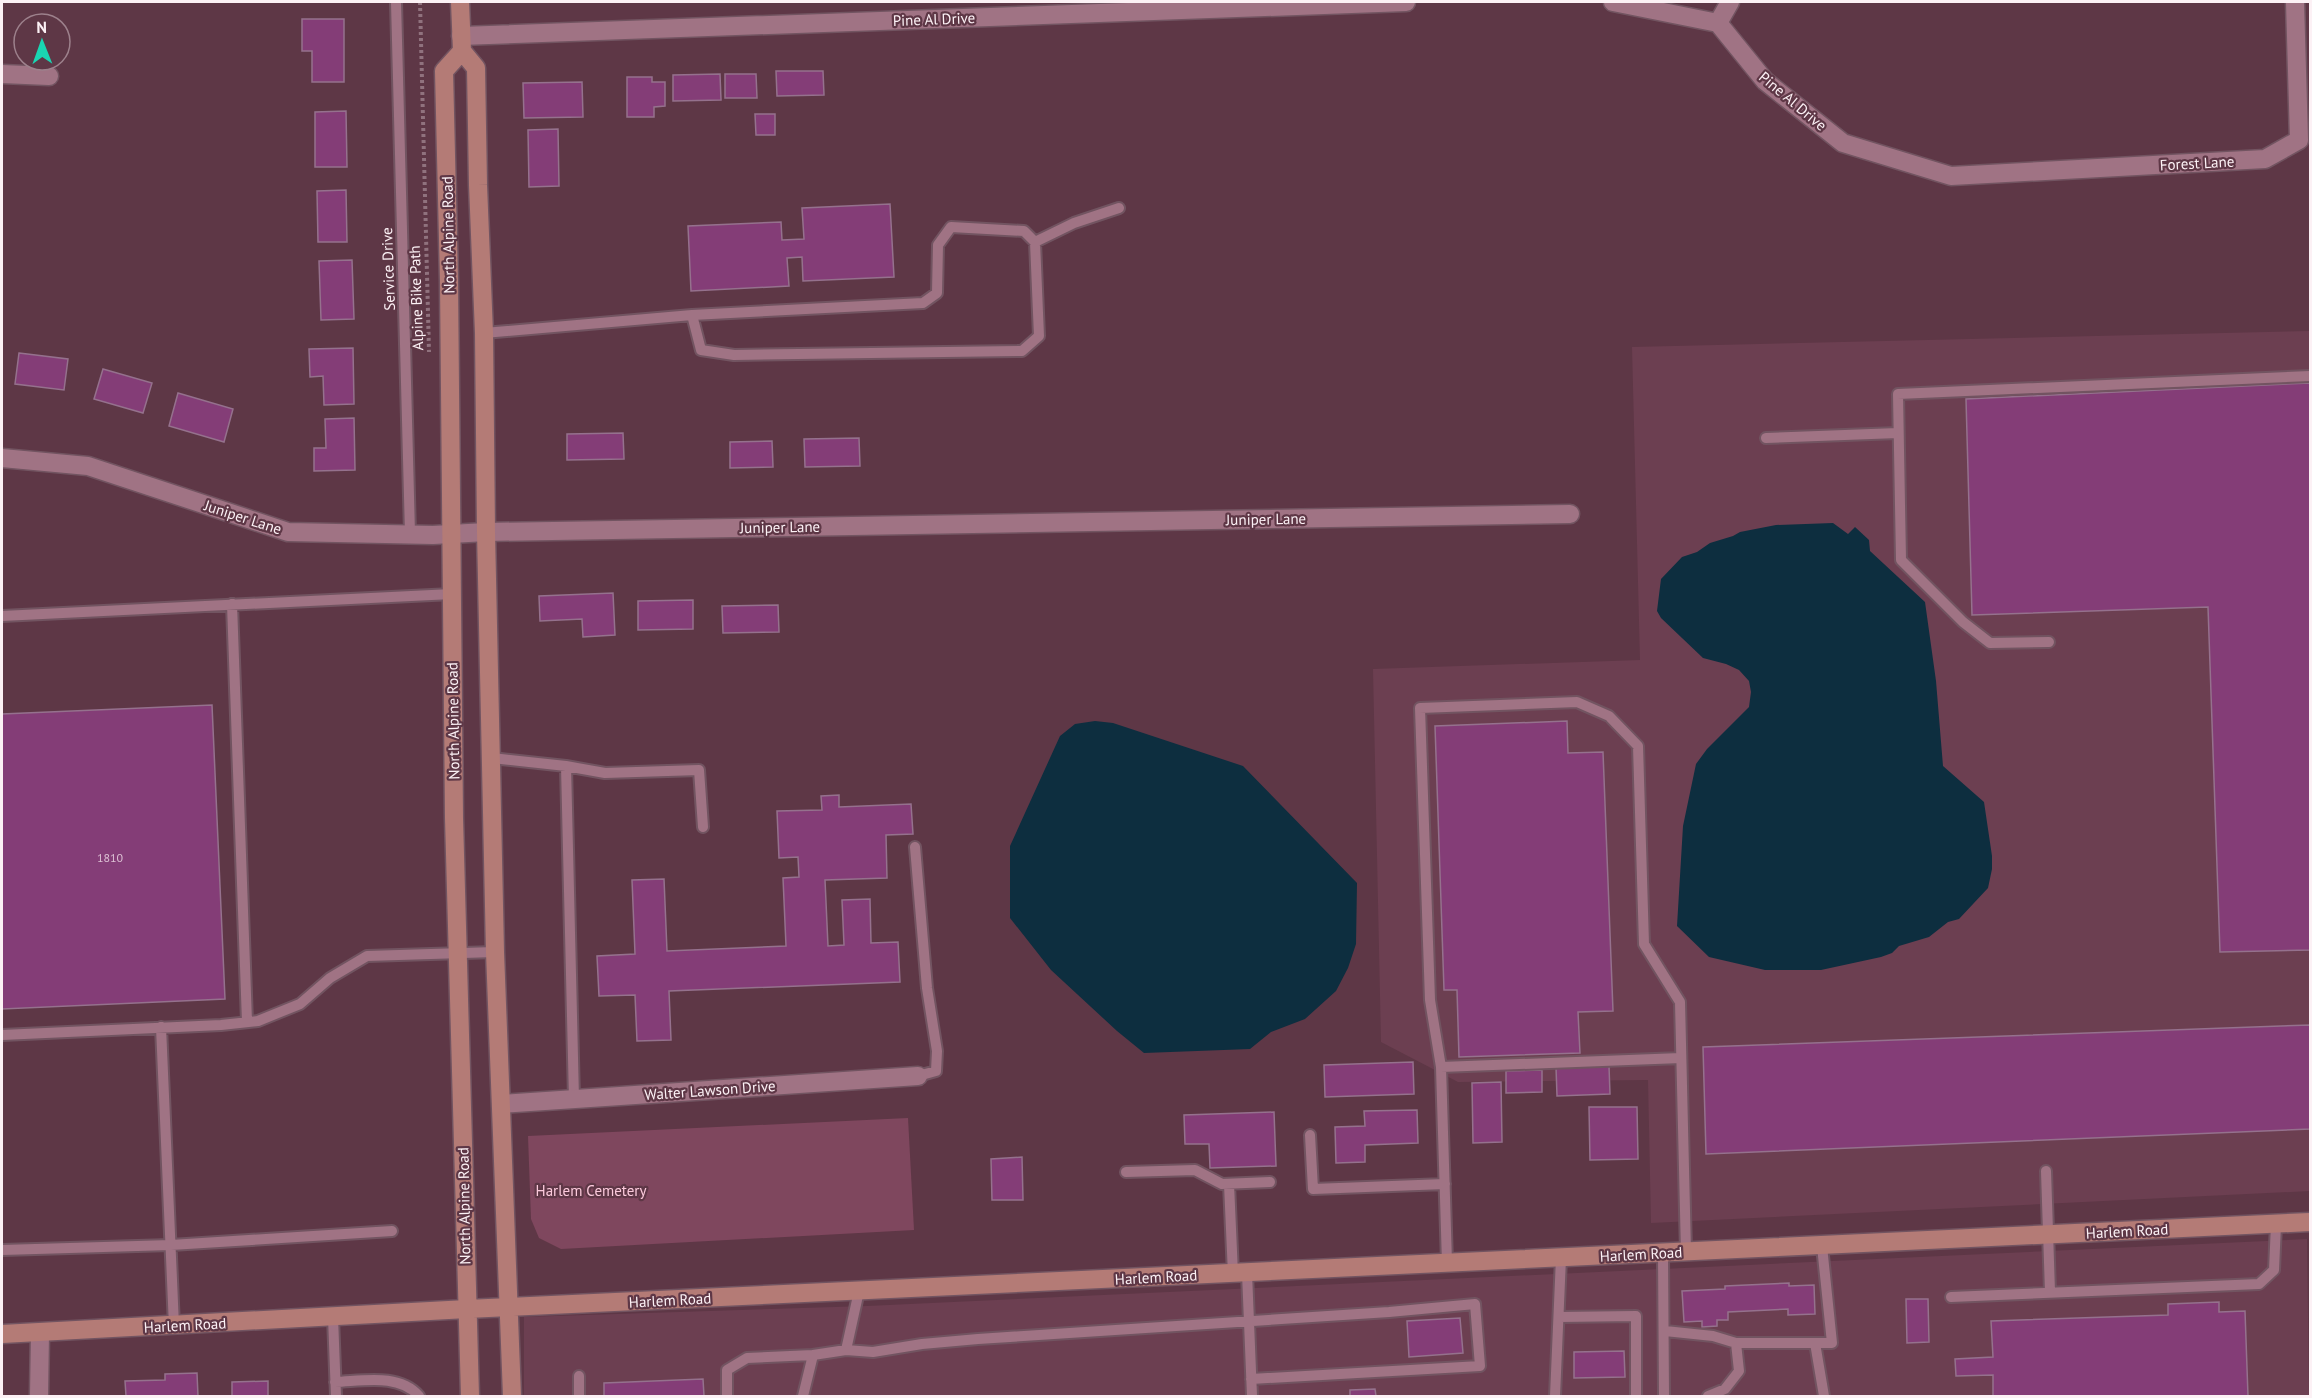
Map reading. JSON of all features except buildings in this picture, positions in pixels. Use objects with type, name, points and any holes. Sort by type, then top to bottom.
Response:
[{"type":"main road","name":"North Alpine Road","points":[[460,2],[462,44],[476,68],[484,333],[495,952],[512,1396]]},
{"type":"main road","name":"North Alpine Road","points":[[462,44],[444,71],[458,954],[470,1396]]},
{"type":"main road","name":"Harlem Road","points":[[2,1334],[467,1309],[2310,1222]]},
{"type":"street","name":"Pine Al Drive","points":[[462,44],[1406,2]]},
{"type":"street","points":[[1614,2],[1718,24],[1730,2]]},
{"type":"street","name":"Forest Lane","points":[[1952,176],[2265,159],[2299,140],[2295,2]]},
{"type":"street","name":"Pine Al Drive","points":[[1718,24],[1765,81],[1843,143],[1952,176]]},
{"type":"street","points":[[2,74],[49,76]]},
{"type":"street","name":"Juniper Lane","points":[[2,458],[88,466],[288,532],[452,534],[1570,514]]},
{"type":"street","name":"Walter Lawson Drive","points":[[501,1104],[918,1076]]},
{"type":"street","points":[[39,1396],[40,1333]]},
{"type":"lane","name":"Service Drive","points":[[396,2],[410,534]]},
{"type":"lane","points":[[1035,242],[1074,222],[1119,208]]},
{"type":"lane","points":[[484,333],[692,315],[923,303],[937,293],[938,245],[951,227],[1024,231],[1035,242],[1039,336],[1022,351],[734,355],[700,350],[692,315]]},
{"type":"lane","points":[[2049,642],[1990,643],[1963,622],[1901,560],[1898,394],[2310,376]]},
{"type":"lane","points":[[1766,438],[1898,433]]},
{"type":"lane","points":[[2,616],[452,594]]},
{"type":"lane","points":[[232,604],[247,1022]]},
{"type":"lane","points":[[1447,1263],[1441,1067],[1430,1000],[1420,708],[1577,702],[1609,716],[1638,746],[1644,944],[1680,1002],[1686,1252]]},
{"type":"lane","points":[[492,758],[566,766],[605,773],[699,770],[703,827]]},
{"type":"lane","points":[[566,766],[574,1099]]},
{"type":"lane","points":[[915,847],[927,987],[938,1051],[936,1071],[918,1076]]},
{"type":"lane","points":[[2,1035],[258,1021],[300,1004],[330,978],[367,956],[495,952]]},
{"type":"lane","points":[[160,1027],[174,1326]]},
{"type":"lane","points":[[1441,1067],[1681,1058]]},
{"type":"lane","points":[[1310,1135],[1313,1189],[1445,1184]]},
{"type":"lane","points":[[1126,1172],[1195,1170],[1222,1184],[1270,1182]]},
{"type":"lane","points":[[2046,1171],[2050,1292]]},
{"type":"lane","points":[[1229,1184],[1240,1273],[1249,1322],[1252,1396]]},
{"type":"lane","points":[[1951,1297],[2259,1284],[2274,1270],[2276,1224]]},
{"type":"lane","points":[[2,1250],[171,1245],[393,1231]]},
{"type":"lane","points":[[1665,1331],[1713,1336],[1736,1343],[1832,1343],[1822,1246]]},
{"type":"lane","points":[[1663,1253],[1664,1396]]},
{"type":"lane","points":[[1555,1396],[1561,1258]]},
{"type":"lane","points":[[846,1350],[859,1292]]},
{"type":"lane","points":[[727,1396],[727,1370],[747,1358],[813,1355],[846,1350],[873,1352],[922,1344],[978,1339],[1249,1322],[1474,1304],[1480,1366],[1251,1379]]},
{"type":"lane","points":[[1559,1317],[1636,1316],[1636,1396]]},
{"type":"lane","points":[[333,1317],[336,1396]]},
{"type":"lane","points":[[1708,1396],[1725,1389],[1739,1371],[1736,1343]]},
{"type":"lane","points":[[1815,1343],[1824,1396]]},
{"type":"lane","points":[[803,1396],[813,1355]]},
{"type":"lane","points":[[579,1376],[579,1396]]},
{"type":"lane","points":[[335,1382],[395,1381],[413,1389],[419,1396]]},
{"type":"path","name":"Alpine Bike Path","points":[[420,2],[430,358]]},
{"type":"shaded area","points":[[2310,331],[2310,1191],[1651,1223],[1648,1080],[1458,1082],[1381,1042],[1373,669],[1640,660],[1632,347]]},
{"type":"shaded area","points":[[2307,1239],[2309,1396],[524,1396],[524,1317],[867,1306]]},
{"type":"green space","name":"Harlem Cemetery","points":[[908,1118],[914,1230],[561,1249],[539,1238],[531,1219],[528,1136]]},
{"type":"water","points":[[1833,523],[1848,534],[1855,527],[1869,540],[1870,551],[1925,602],[1936,681],[1943,766],[1984,802],[1992,869],[1988,888],[1959,919],[1948,922],[1929,937],[1899,946],[1892,953],[1881,957],[1821,970],[1765,970],[1709,957],[1677,926],[1683,826],[1696,764],[1707,749],[1749,707],[1751,692],[1749,681],[1739,670],[1703,658],[1661,618],[1657,611],[1661,579],[1682,557],[1740,532],[1776,525]]},
{"type":"water","points":[[1095,721],[1113,723],[1243,766],[1357,883],[1356,944],[1348,968],[1336,991],[1305,1019],[1271,1032],[1250,1049],[1144,1053],[1051,970],[1010,918],[1010,846],[1060,736],[1075,724]]}]
